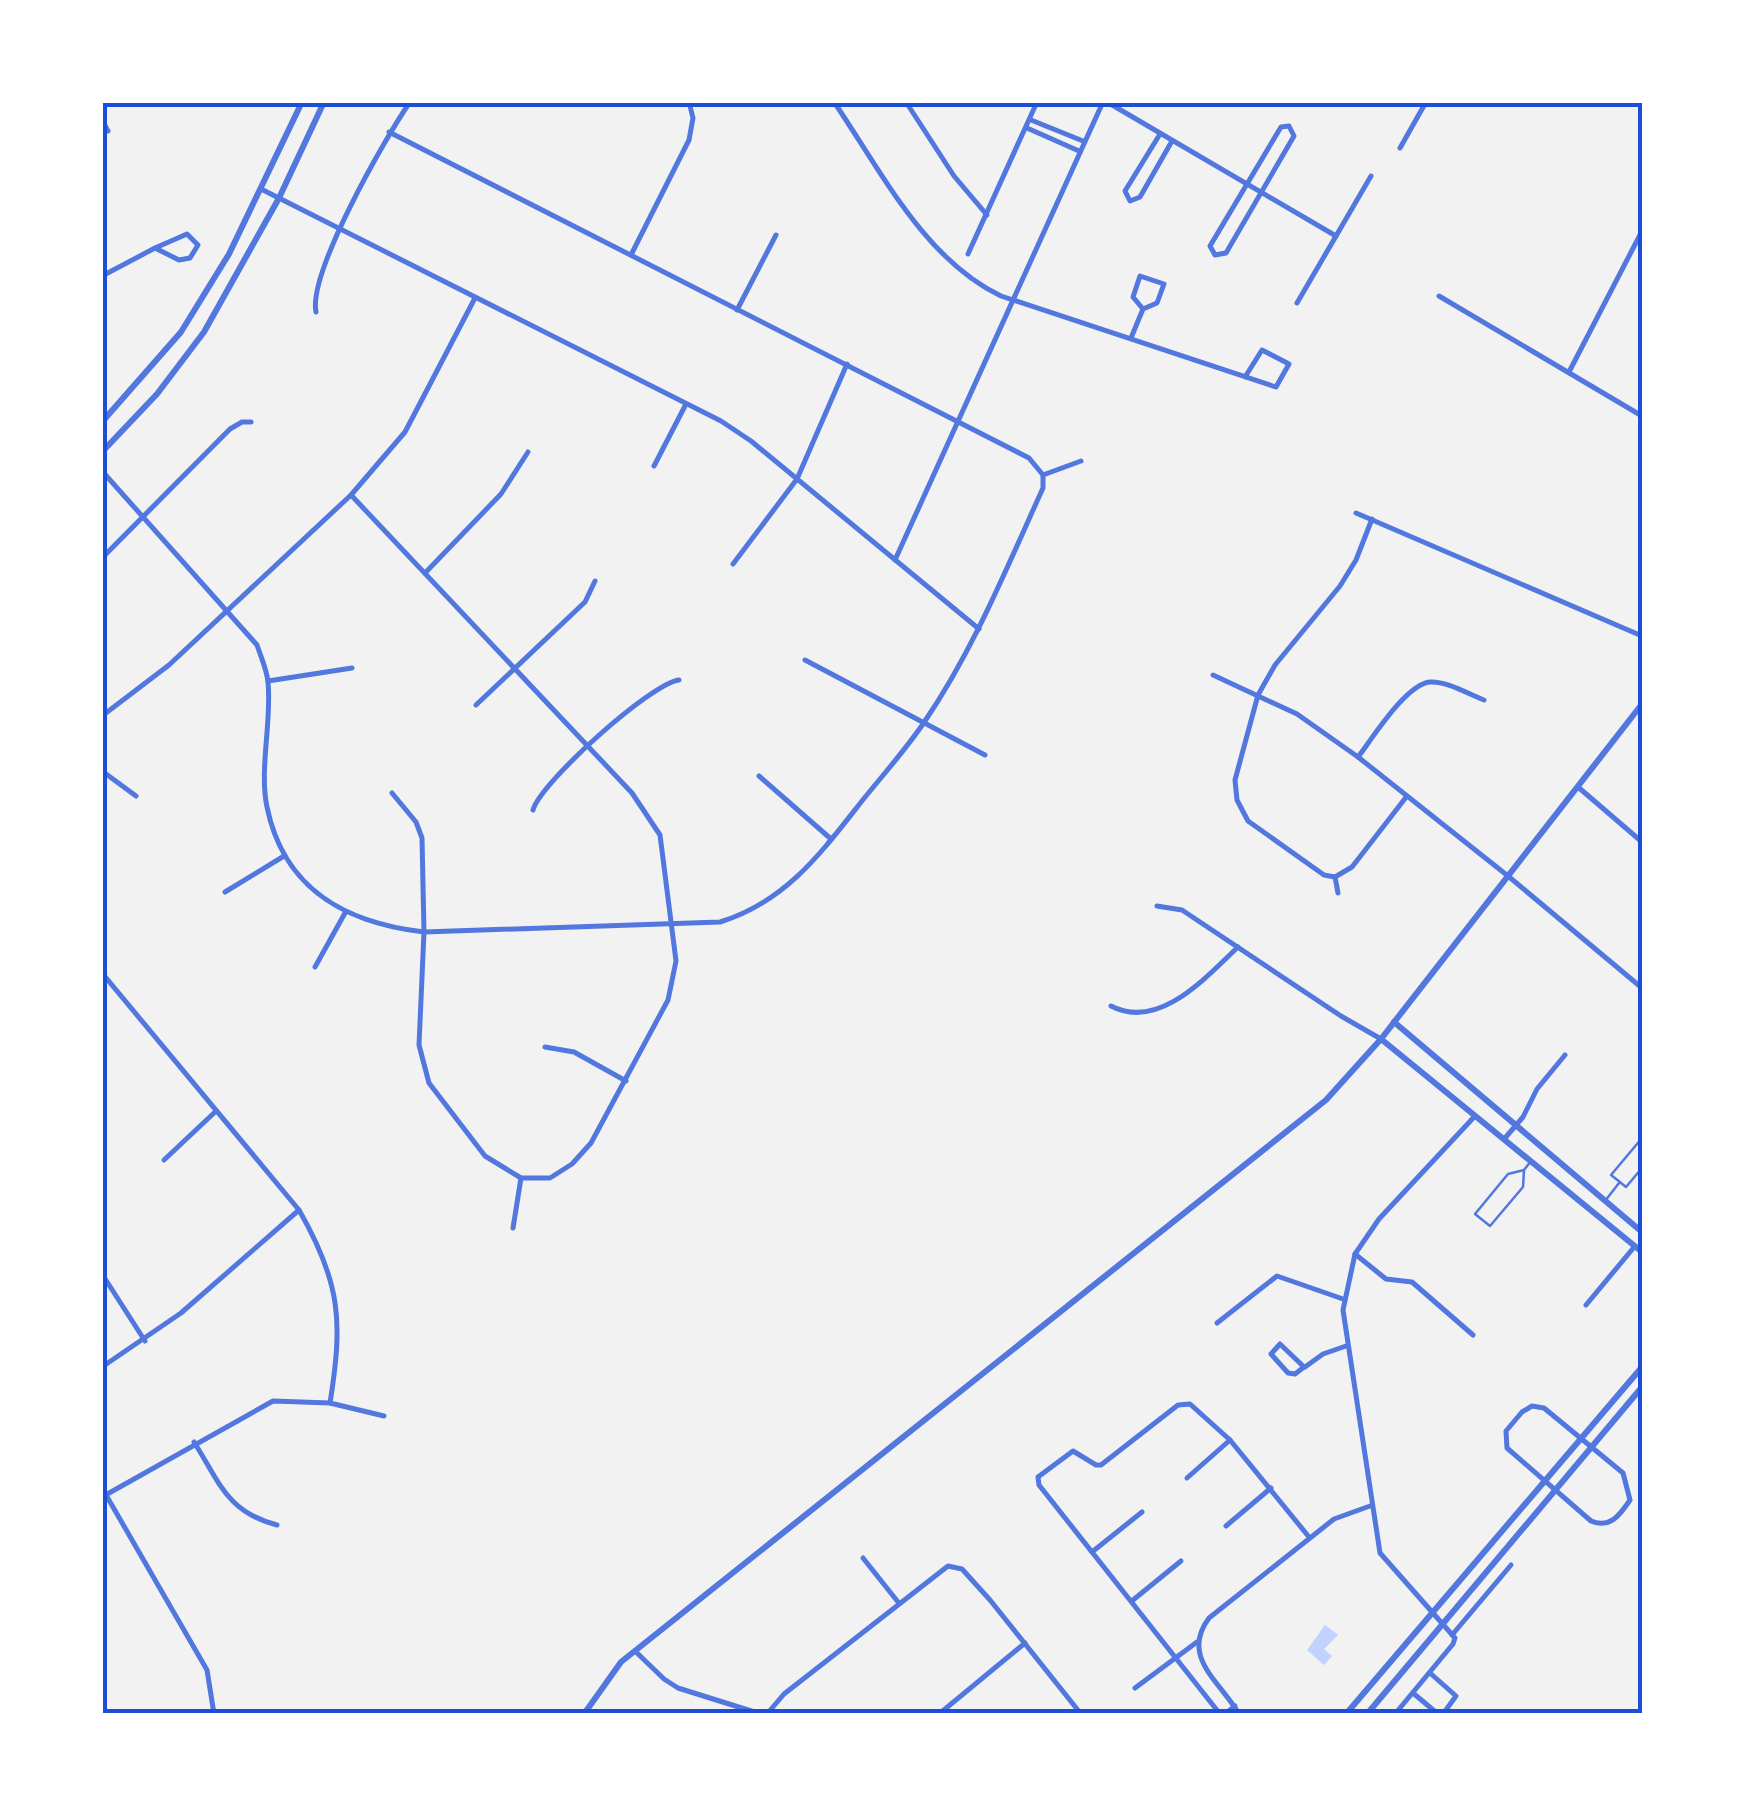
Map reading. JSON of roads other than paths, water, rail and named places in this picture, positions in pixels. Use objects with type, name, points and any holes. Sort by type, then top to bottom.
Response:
[{"type":"street","points":[[102,422],[180,332],[229,254],[302,102]]},
{"type":"street","points":[[102,452],[157,394],[204,332],[278,198],[324,102]]},
{"type":"street","points":[[316,312],[316,288],[341,230],[389,132],[410,102]]},
{"type":"street","points":[[630,255],[689,140],[690,102]]},
{"type":"street","points":[[834,102],[936,249],[962,274],[1013,300],[1131,338],[1245,377],[1276,387],[1289,364],[1262,350],[1245,377]]},
{"type":"street","points":[[906,102],[954,176],[987,215]]},
{"type":"street","points":[[968,254],[1038,102]]},
{"type":"street","points":[[895,560],[1078,151],[1105,102],[1336,236]]},
{"type":"street","points":[[1400,148],[1426,102]]},
{"type":"street","points":[[102,120],[108,131]]},
{"type":"street","points":[[1029,124],[1078,151]]},
{"type":"street","points":[[1029,124],[1084,141]]},
{"type":"street","points":[[1289,126],[1294,136],[1226,254],[1216,255],[1210,246],[1247,184],[1281,127],[1289,126]]},
{"type":"street","points":[[102,471],[257,645],[268,680],[266,805],[284,856],[304,882],[345,913],[382,927],[424,932],[720,922],[750,913],[791,883],[832,839],[924,722],[979,628],[1043,488],[1042,475],[1029,458],[389,132]]},
{"type":"street","points":[[1160,134],[1125,192],[1130,201],[1140,197],[1172,141]]},
{"type":"street","points":[[1298,302],[1371,176]]},
{"type":"street","points":[[261,189],[743,435],[979,628]]},
{"type":"street","points":[[1569,372],[1642,232]]},
{"type":"street","points":[[102,276],[155,248],[187,234],[198,244],[195,254],[185,260],[174,259],[155,248]]},
{"type":"street","points":[[738,310],[776,235]]},
{"type":"street","points":[[1131,338],[1142,309],[1157,303],[1164,284],[1140,276],[1132,297],[1142,309]]},
{"type":"street","points":[[1440,296],[1642,416]]},
{"type":"street","points":[[102,716],[168,665],[351,496],[404,432],[475,298]]},
{"type":"street","points":[[732,564],[797,479],[846,364]]},
{"type":"street","points":[[654,466],[686,404]]},
{"type":"street","points":[[102,558],[235,425],[251,422]]},
{"type":"street","points":[[426,572],[501,494],[528,452]]},
{"type":"street","points":[[1042,475],[1081,461]]},
{"type":"street","points":[[351,496],[632,793],[660,836],[676,961],[668,1000],[591,1143],[572,1164],[550,1178],[521,1178],[486,1156],[429,1083],[419,1045],[424,932],[422,838],[416,822],[392,793]]},
{"type":"street","points":[[1356,513],[1642,636]]},
{"type":"street","points":[[1372,520],[1356,560],[1340,586],[1275,665],[1258,695],[1235,780],[1241,812],[1248,822],[1324,875],[1335,877],[1352,868],[1408,796]]},
{"type":"street","points":[[476,705],[585,602],[595,581]]},
{"type":"street","points":[[806,660],[984,755]]},
{"type":"street","points":[[268,680],[352,668]]},
{"type":"street","points":[[1213,675],[1297,714],[1358,758],[1642,988]]},
{"type":"street","points":[[533,810],[540,792],[589,746],[653,690],[679,680]]},
{"type":"street","points":[[1358,758],[1399,704],[1420,684],[1438,683],[1484,700]]},
{"type":"street","points":[[584,1714],[610,1676],[636,1651],[1326,1100],[1382,1038],[1642,704]]},
{"type":"street","points":[[102,771],[136,796]]},
{"type":"street","points":[[760,776],[832,839]]},
{"type":"street","points":[[1578,787],[1642,842]]},
{"type":"street","points":[[224,892],[284,856]]},
{"type":"street","points":[[1335,877],[1338,893]]},
{"type":"street","points":[[1157,906],[1182,910],[1341,1016],[1382,1038],[1642,1252]]},
{"type":"street","points":[[315,967],[345,913]]},
{"type":"street","points":[[1111,1006],[1136,1014],[1158,1009],[1194,986],[1238,947]]},
{"type":"street","points":[[102,973],[299,1210],[322,1250],[336,1294],[339,1346],[330,1404]]},
{"type":"street","points":[[1394,1022],[1642,1232]]},
{"type":"street","points":[[545,1047],[574,1052],[626,1081]]},
{"type":"street","points":[[1505,1138],[1565,1055]]},
{"type":"street","points":[[1468,1106],[1479,1094]]},
{"type":"street","points":[[164,1160],[214,1112]]},
{"type":"street","points":[[1396,1714],[1453,1644],[1452,1635],[1380,1553],[1346,1346],[1344,1299],[1356,1254],[1379,1219],[1477,1114]]},
{"type":"street","points":[[513,1228],[521,1178]]},
{"type":"street","points":[[1596,1212],[1605,1201]]},
{"type":"street","points":[[102,1367],[181,1313],[299,1210]]},
{"type":"street","points":[[1586,1305],[1635,1246]]},
{"type":"street","points":[[1356,1254],[1386,1279],[1412,1282],[1473,1335]]},
{"type":"street","points":[[102,1274],[145,1340]]},
{"type":"street","points":[[1217,1323],[1276,1276],[1344,1299]]},
{"type":"street","points":[[1304,1367],[1283,1345],[1271,1352],[1288,1373],[1294,1374],[1323,1354],[1346,1346]]},
{"type":"street","points":[[1346,1714],[1549,1485],[1642,1367]]},
{"type":"street","points":[[1368,1714],[1443,1625],[1585,1442],[1642,1387]]},
{"type":"street","points":[[214,1714],[208,1670],[104,1493],[272,1401],[330,1404],[384,1416]]},
{"type":"street","points":[[1235,1706],[1222,1714],[1039,1485],[1040,1473],[1073,1451],[1096,1466],[1101,1465],[1184,1403],[1190,1404],[1230,1440],[1309,1537]]},
{"type":"street","points":[[1540,1407],[1624,1473],[1628,1502],[1612,1521],[1599,1524],[1549,1485],[1507,1448],[1504,1435],[1525,1410],[1540,1407]]},
{"type":"street","points":[[1187,1478],[1230,1440]]},
{"type":"street","points":[[194,1442],[235,1506],[253,1519],[277,1525]]},
{"type":"street","points":[[1226,1526],[1271,1488]]},
{"type":"street","points":[[1240,1714],[1200,1658],[1200,1630],[1209,1618],[1309,1537],[1334,1519],[1370,1506]]},
{"type":"street","points":[[1092,1552],[1142,1512]]},
{"type":"street","points":[[863,1558],[898,1602]]},
{"type":"street","points":[[1132,1600],[1181,1561]]},
{"type":"street","points":[[1452,1635],[1511,1565]]},
{"type":"street","points":[[636,1651],[664,1680],[678,1688],[764,1714],[898,1602],[948,1566],[956,1566],[1026,1644],[1081,1714]]},
{"type":"street","points":[[1135,1688],[1197,1642]]},
{"type":"street","points":[[939,1714],[1026,1644]]},
{"type":"street","points":[[1412,1693],[1441,1714],[1456,1696],[1430,1672]]},
{"type":"lane","points":[[1642,1138],[1611,1175],[1626,1188],[1642,1168]]},
{"type":"lane","points":[[1524,1170],[1508,1174],[1475,1214],[1490,1226],[1523,1186],[1524,1170],[1532,1160]]},
{"type":"lane","points":[[1605,1201],[1620,1182]]},
{"type":"water","points":[[1325,1625],[1338,1635],[1324,1649],[1332,1656],[1324,1665],[1307,1650]]}]
